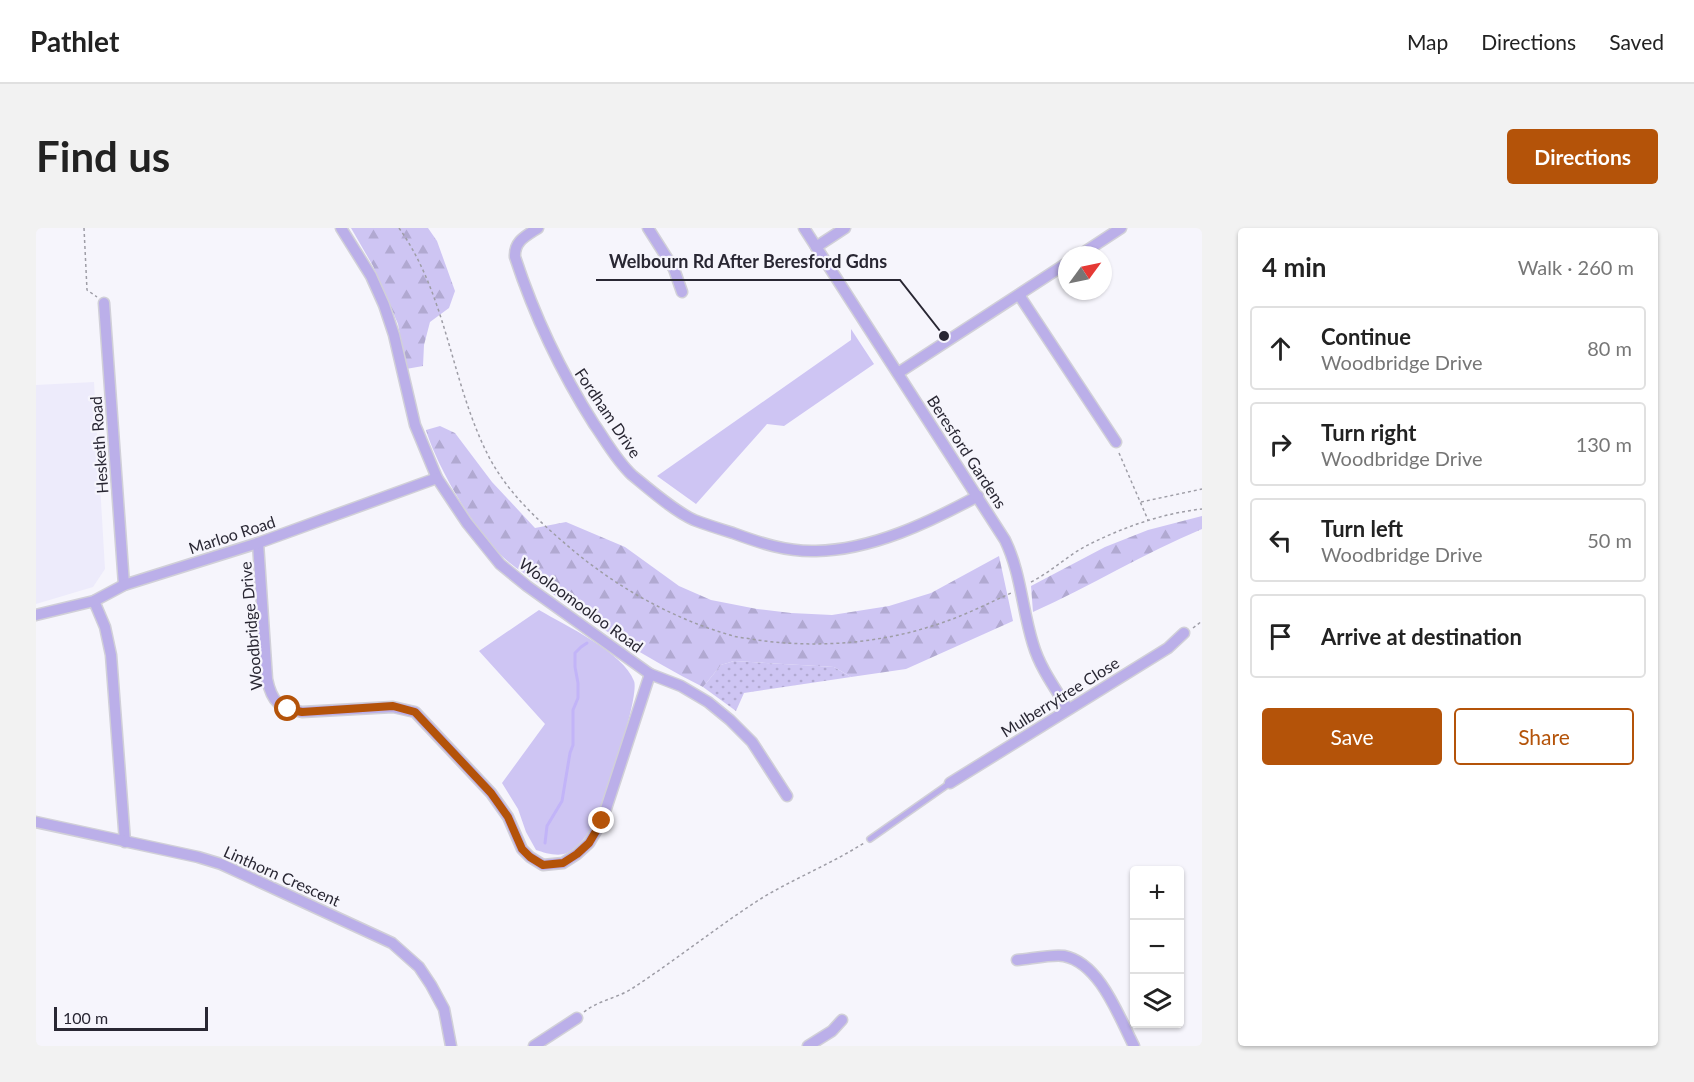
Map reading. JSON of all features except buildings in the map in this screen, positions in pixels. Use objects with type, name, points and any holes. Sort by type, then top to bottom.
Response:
[{"type":"street","name":"Wooloomooloo Road","points":[[341,228],[371,276],[384,305],[394,335],[415,425],[437,478],[466,523],[500,564],[527,586],[650,674],[681,686],[708,702],[730,720],[752,742],[787,796]]},
{"type":"street","name":"Fordham Drive","points":[[538,228],[519,241],[514,248],[514,256],[562,371],[618,459],[632,474],[693,519],[764,545],[790,550],[816,551],[840,549],[886,537],[923,523],[978,496]]},
{"type":"street","points":[[648,228],[674,269],[682,292]]},
{"type":"street","name":"Beresford Gardens","points":[[804,228],[1005,540],[1012,555],[1032,643],[1044,672],[1068,709]]},
{"type":"street","points":[[816,247],[845,228]]},
{"type":"street","points":[[1094,246],[1121,228]]},
{"type":"street","points":[[898,373],[1058,269]]},
{"type":"street","points":[[1019,295],[1116,442]]},
{"type":"street","name":"Hesketh Road","points":[[104,303],[123,585]]},
{"type":"street","name":"Marloo Road","points":[[36,615],[94,601],[123,585],[258,543],[437,478]]},
{"type":"street","name":"Woodbridge Drive","points":[[258,543],[267,679],[276,703],[302,712],[393,706],[415,712],[491,793],[508,817],[522,849],[543,865],[563,863],[577,854],[597,832],[650,674]]},
{"type":"street","points":[[94,601],[105,627],[111,655],[125,842]]},
{"type":"street","name":"Mulberrytree Close","points":[[950,783],[1167,648],[1184,633]]},
{"type":"street","name":"Linthorn Crescent","points":[[36,822],[221,864],[392,943],[419,967],[444,1009],[451,1046]]},
{"type":"street","points":[[1017,960],[1063,955],[1083,963],[1095,974],[1134,1046]]},
{"type":"street","points":[[534,1046],[577,1018]]},
{"type":"street","points":[[808,1046],[832,1032],[842,1020]]},
{"type":"lane","points":[[870,839],[950,783]]},
{"type":"path","points":[[84,228],[87,290],[104,303]]},
{"type":"path","points":[[1116,442],[1148,521]]},
{"type":"path","points":[[1140,502],[1202,489]]},
{"type":"path","points":[[577,1018],[593,1005],[631,989],[761,899],[803,874],[843,856],[870,839]]},
{"type":"shaded area","points":[[94,382],[105,569],[93,587],[36,604],[36,385]]},
{"type":"green space","points":[[351,228],[428,228],[437,241],[455,291],[449,308],[430,322],[424,345],[423,366],[406,369],[398,324],[373,266]]},
{"type":"green space","points":[[851,329],[874,364],[784,426],[767,424],[696,504],[657,476],[851,340]]},
{"type":"green space","points":[[440,426],[455,433],[492,482],[535,528],[566,522],[625,547],[679,586],[711,600],[757,609],[832,615],[889,606],[931,593],[999,556],[1013,621],[906,669],[851,677],[834,667],[734,661],[721,665],[703,687],[600,627],[504,558],[469,516],[439,462],[426,430]]},
{"type":"green space","points":[[1202,516],[1202,529],[1159,548],[1033,612],[1031,586],[1105,547],[1148,530]]},
{"type":"green space","points":[[539,610],[606,650],[628,670],[634,681],[632,707],[627,727],[595,822],[587,835],[575,847],[560,855],[536,850],[526,832],[518,809],[502,783],[545,724],[479,651]]},
{"type":"green space","points":[[734,661],[834,667],[851,677],[744,693],[736,711],[703,687],[721,665]]},
{"type":"waterway","points":[[545,843],[547,826],[562,801],[573,745],[573,710],[578,698],[575,653],[587,643]]},
{"type":"place","name":"Welbourn Rd After Beresford Gdns","points":[[944,336]]},
{"type":"route","points":[[288,709],[302,712],[393,706],[415,712],[491,793],[508,817],[522,849],[543,865],[563,863],[577,854],[589,843],[602,821]]}]
